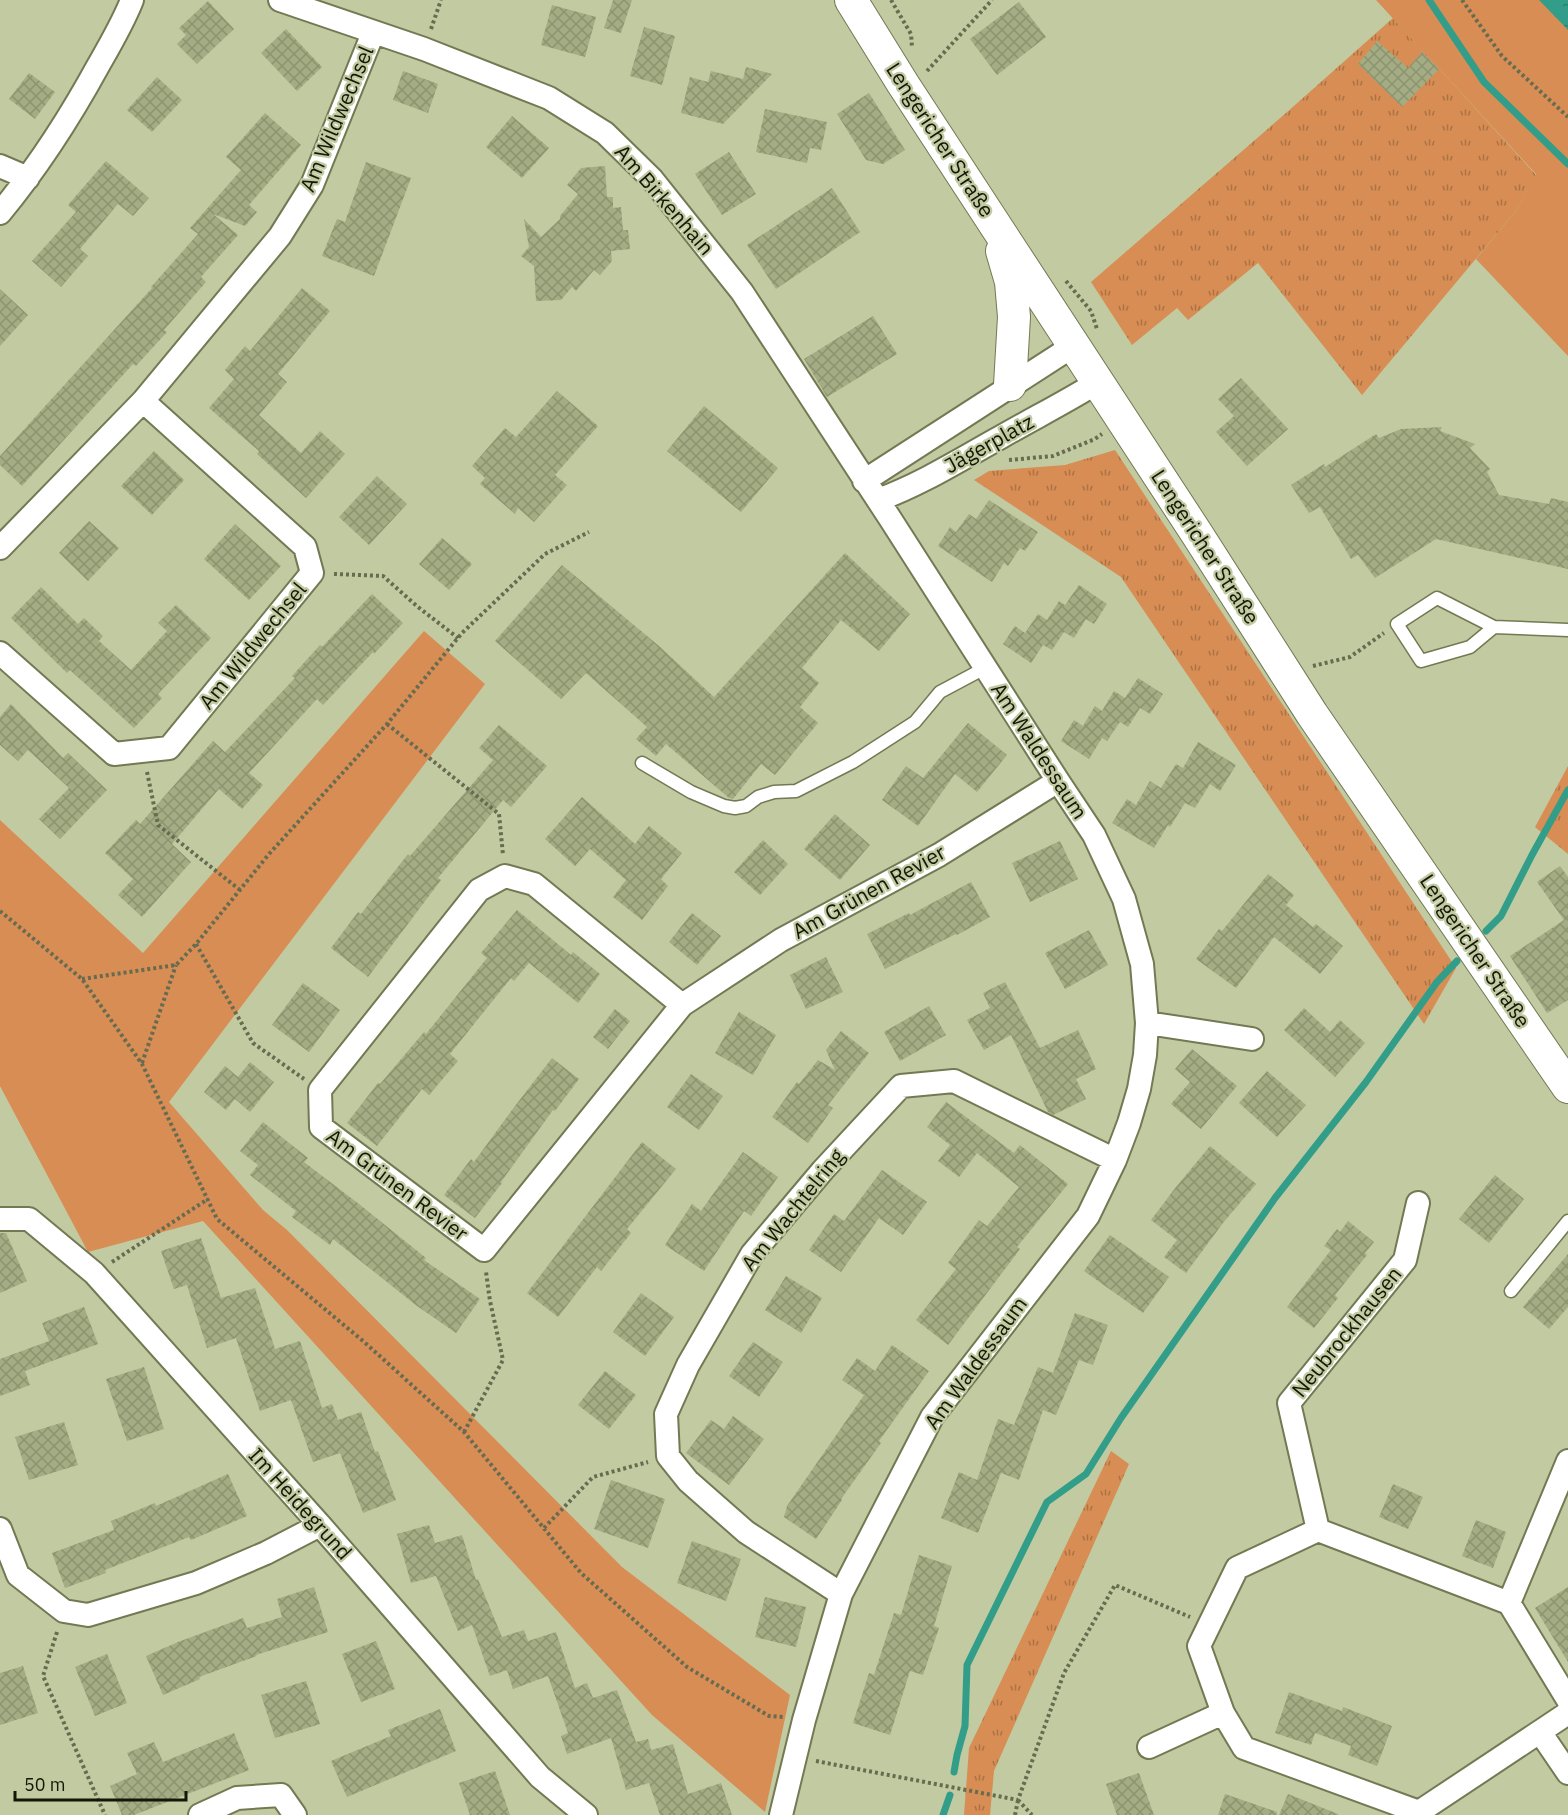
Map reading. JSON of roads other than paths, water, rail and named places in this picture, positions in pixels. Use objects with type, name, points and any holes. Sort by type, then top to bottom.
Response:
[{"type":"main road","name":"Lengericher Straße","points":[[851,0],[903,84],[1312,714],[1568,1087]]},
{"type":"main road","points":[[996,227],[1011,282],[1014,317],[1010,385]]},
{"type":"street","points":[[0,213],[28,178],[72,113],[132,0]]},
{"type":"street","name":"Am Birkenhain","points":[[280,0],[424,49],[549,99],[605,133],[651,178],[742,292],[878,500]]},
{"type":"street","name":"Am Wildwechsel","points":[[0,548],[143,401],[280,236],[312,185],[374,33]]},
{"type":"street","points":[[0,166],[28,178]]},
{"type":"street","name":"Jägerplatz","points":[[864,481],[1073,346]]},
{"type":"street","name":"Jägerplatz","points":[[878,500],[910,488],[1098,382]]},
{"type":"street","name":"Am Wildwechsel","points":[[0,653],[114,754],[169,748],[312,573],[305,547],[143,401]]},
{"type":"street","name":"Am Waldessaum","points":[[781,1815],[804,1720],[841,1594],[932,1417],[1088,1216],[1115,1160],[1129,1123],[1139,1089],[1148,1023],[1142,964],[1124,899],[1094,835],[878,500]]},
{"type":"street","name":"Am Grünen Revier","points":[[682,1005],[534,884],[505,876],[479,890],[320,1090],[321,1127],[484,1250],[682,1005],[781,940],[939,855],[1058,781]]},
{"type":"street","points":[[1148,1023],[1252,1040]]},
{"type":"street","name":"Am Wachtelring","points":[[841,1594],[746,1532],[688,1481],[668,1456],[666,1414],[688,1365],[752,1254],[823,1170],[901,1086],[954,1081],[1115,1160]]},
{"type":"street","name":"Neubrockhausen","points":[[1318,1530],[1289,1404],[1405,1260],[1418,1203]]},
{"type":"street","name":"Im Heidegrund","points":[[0,1219],[29,1219],[93,1274],[320,1525],[540,1777],[586,1815]]},
{"type":"street","points":[[1509,1603],[1568,1461]]},
{"type":"street","points":[[0,1529],[18,1575],[64,1611],[88,1615],[196,1583],[266,1553],[320,1525]]},
{"type":"street","points":[[1568,1700],[1509,1603],[1318,1530],[1237,1568],[1199,1646],[1223,1713],[1244,1748],[1419,1812],[1568,1713]]},
{"type":"street","points":[[1149,1747],[1223,1713]]},
{"type":"street","points":[[1540,1732],[1568,1773]]},
{"type":"street","points":[[200,1815],[237,1798],[281,1794],[296,1815]]},
{"type":"lane","points":[[1494,627],[1470,647],[1421,661],[1397,624],[1437,598],[1494,627],[1568,630]]},
{"type":"lane","points":[[642,763],[691,792],[724,806],[735,808],[746,806],[758,797],[774,792],[796,791],[853,762],[915,722],[940,692],[985,668]]},
{"type":"lane","points":[[1511,1291],[1568,1221]]},
{"type":"water","points":[[1539,0],[1568,0],[1568,30]]},
{"type":"waterway","points":[[1429,0],[1484,82],[1568,164]]},
{"type":"waterway","points":[[1486,931],[1501,916],[1568,790]]},
{"type":"waterway","points":[[954,1772],[965,1726],[967,1665],[1047,1502],[1086,1474],[1121,1418],[1275,1198],[1366,1082],[1437,982],[1457,961]]},
{"type":"waterway","points":[[943,1815],[950,1795]]}]
